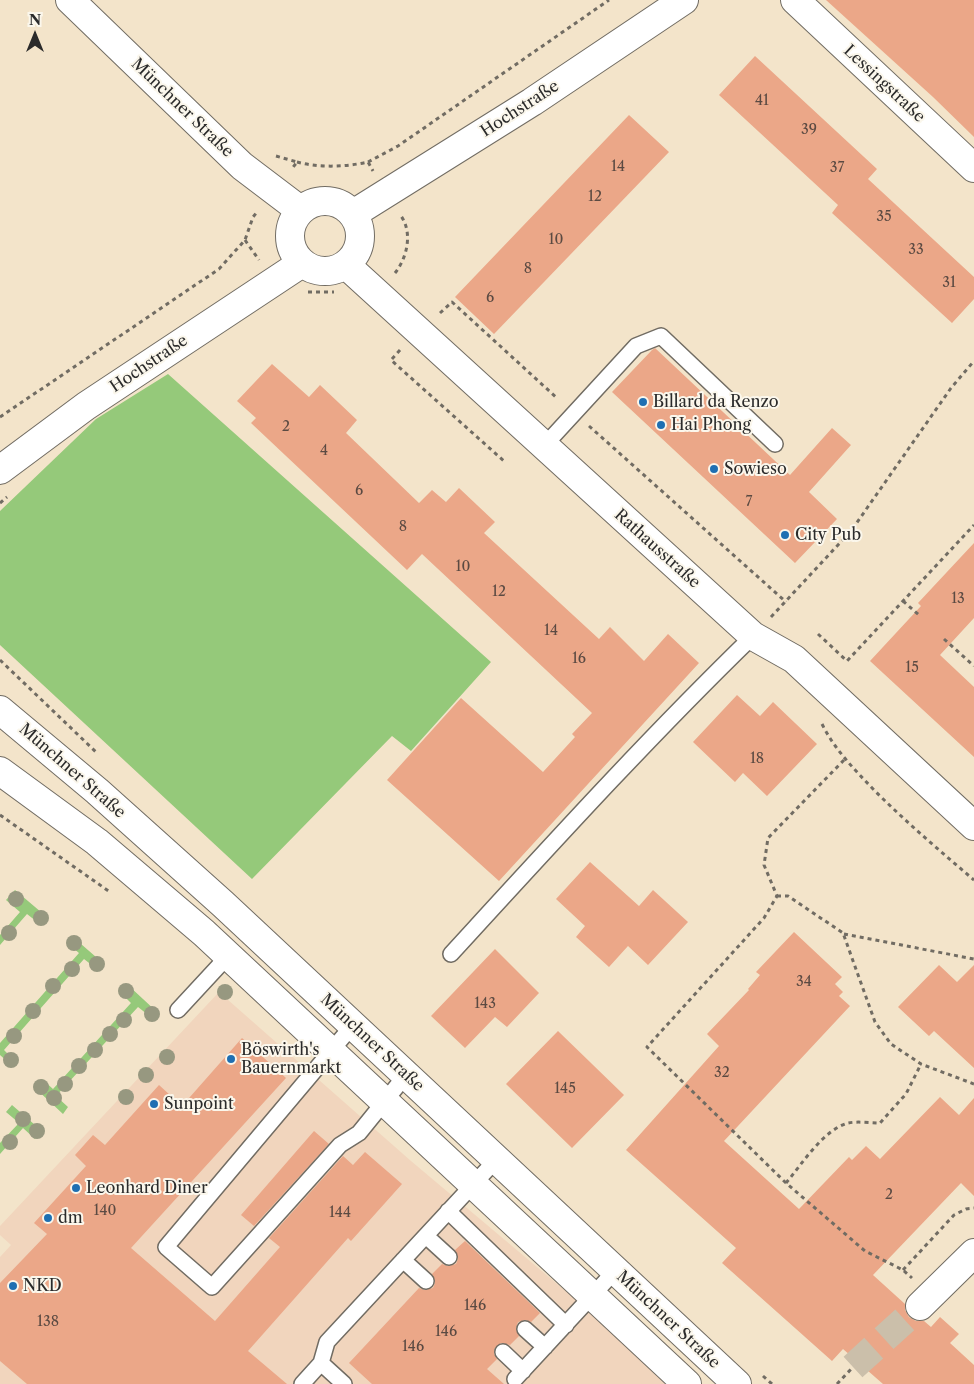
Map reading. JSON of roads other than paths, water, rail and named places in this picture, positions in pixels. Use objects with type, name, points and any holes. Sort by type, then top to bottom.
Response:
[{"type":"street","name":"Münchner Straße","points":[[70,0],[242,166],[300,210]]},
{"type":"street","name":"Hochstraße","points":[[353,214],[532,102],[684,0]]},
{"type":"street","name":"Lessingstraße","points":[[795,0],[974,168]]},
{"type":"street","points":[[322,201],[334,202],[345,206],[353,214],[359,224],[361,236],[359,247],[354,257],[346,265],[335,270],[323,271],[312,269],[302,263],[292,248],[290,231],[293,220],[300,210],[310,203],[322,201]]},
{"type":"street","name":"Hochstraße","points":[[0,470],[86,406],[302,263]]},
{"type":"street","name":"Rathausstraße","points":[[346,265],[753,636],[794,660],[974,826]]},
{"type":"street","points":[[0,698],[25,730]]},
{"type":"street","name":"Münchner Straße","points":[[0,710],[97,791],[251,930],[737,1384]]},
{"type":"street","name":"Münchner Straße","points":[[0,770],[97,842],[190,921],[688,1384]]},
{"type":"street","points":[[228,956],[251,930]]},
{"type":"street","points":[[926,1300],[974,1253]]},
{"type":"street","points":[[629,1330],[653,1306]]},
{"type":"lane","points":[[544,446],[636,346],[661,336],[775,444]]},
{"type":"lane","points":[[451,954],[594,799],[753,636]]},
{"type":"lane","points":[[178,1010],[228,956]]},
{"type":"lane","points":[[353,1026],[166,1247],[212,1287],[340,1145],[359,1133],[406,1075]]},
{"type":"lane","points":[[302,1384],[321,1364],[327,1342],[496,1160]]},
{"type":"lane","points":[[448,1211],[566,1325]]},
{"type":"lane","points":[[426,1236],[449,1257]]},
{"type":"lane","points":[[403,1260],[426,1281]]},
{"type":"lane","points":[[503,1352],[519,1376],[615,1271]]},
{"type":"lane","points":[[525,1329],[545,1348]]},
{"type":"lane","points":[[321,1364],[344,1384]]},
{"type":"tunnel","points":[[853,1367],[920,1306]]},
{"type":"place","name":"Billard da Renzo","points":[[643,402]]},
{"type":"place","name":"Hai Phong","points":[[661,425]]},
{"type":"place","name":"Sowieso","points":[[714,469]]},
{"type":"place","name":"City Pub","points":[[785,535]]},
{"type":"place","name":"Böswirth's Bauernmarkt","points":[[231,1059]]},
{"type":"place","name":"Sunpoint","points":[[154,1104]]},
{"type":"place","name":"Leonhard Diner","points":[[76,1188]]},
{"type":"place","name":"dm","points":[[48,1218]]},
{"type":"place","name":"NKD","points":[[13,1286]]}]
